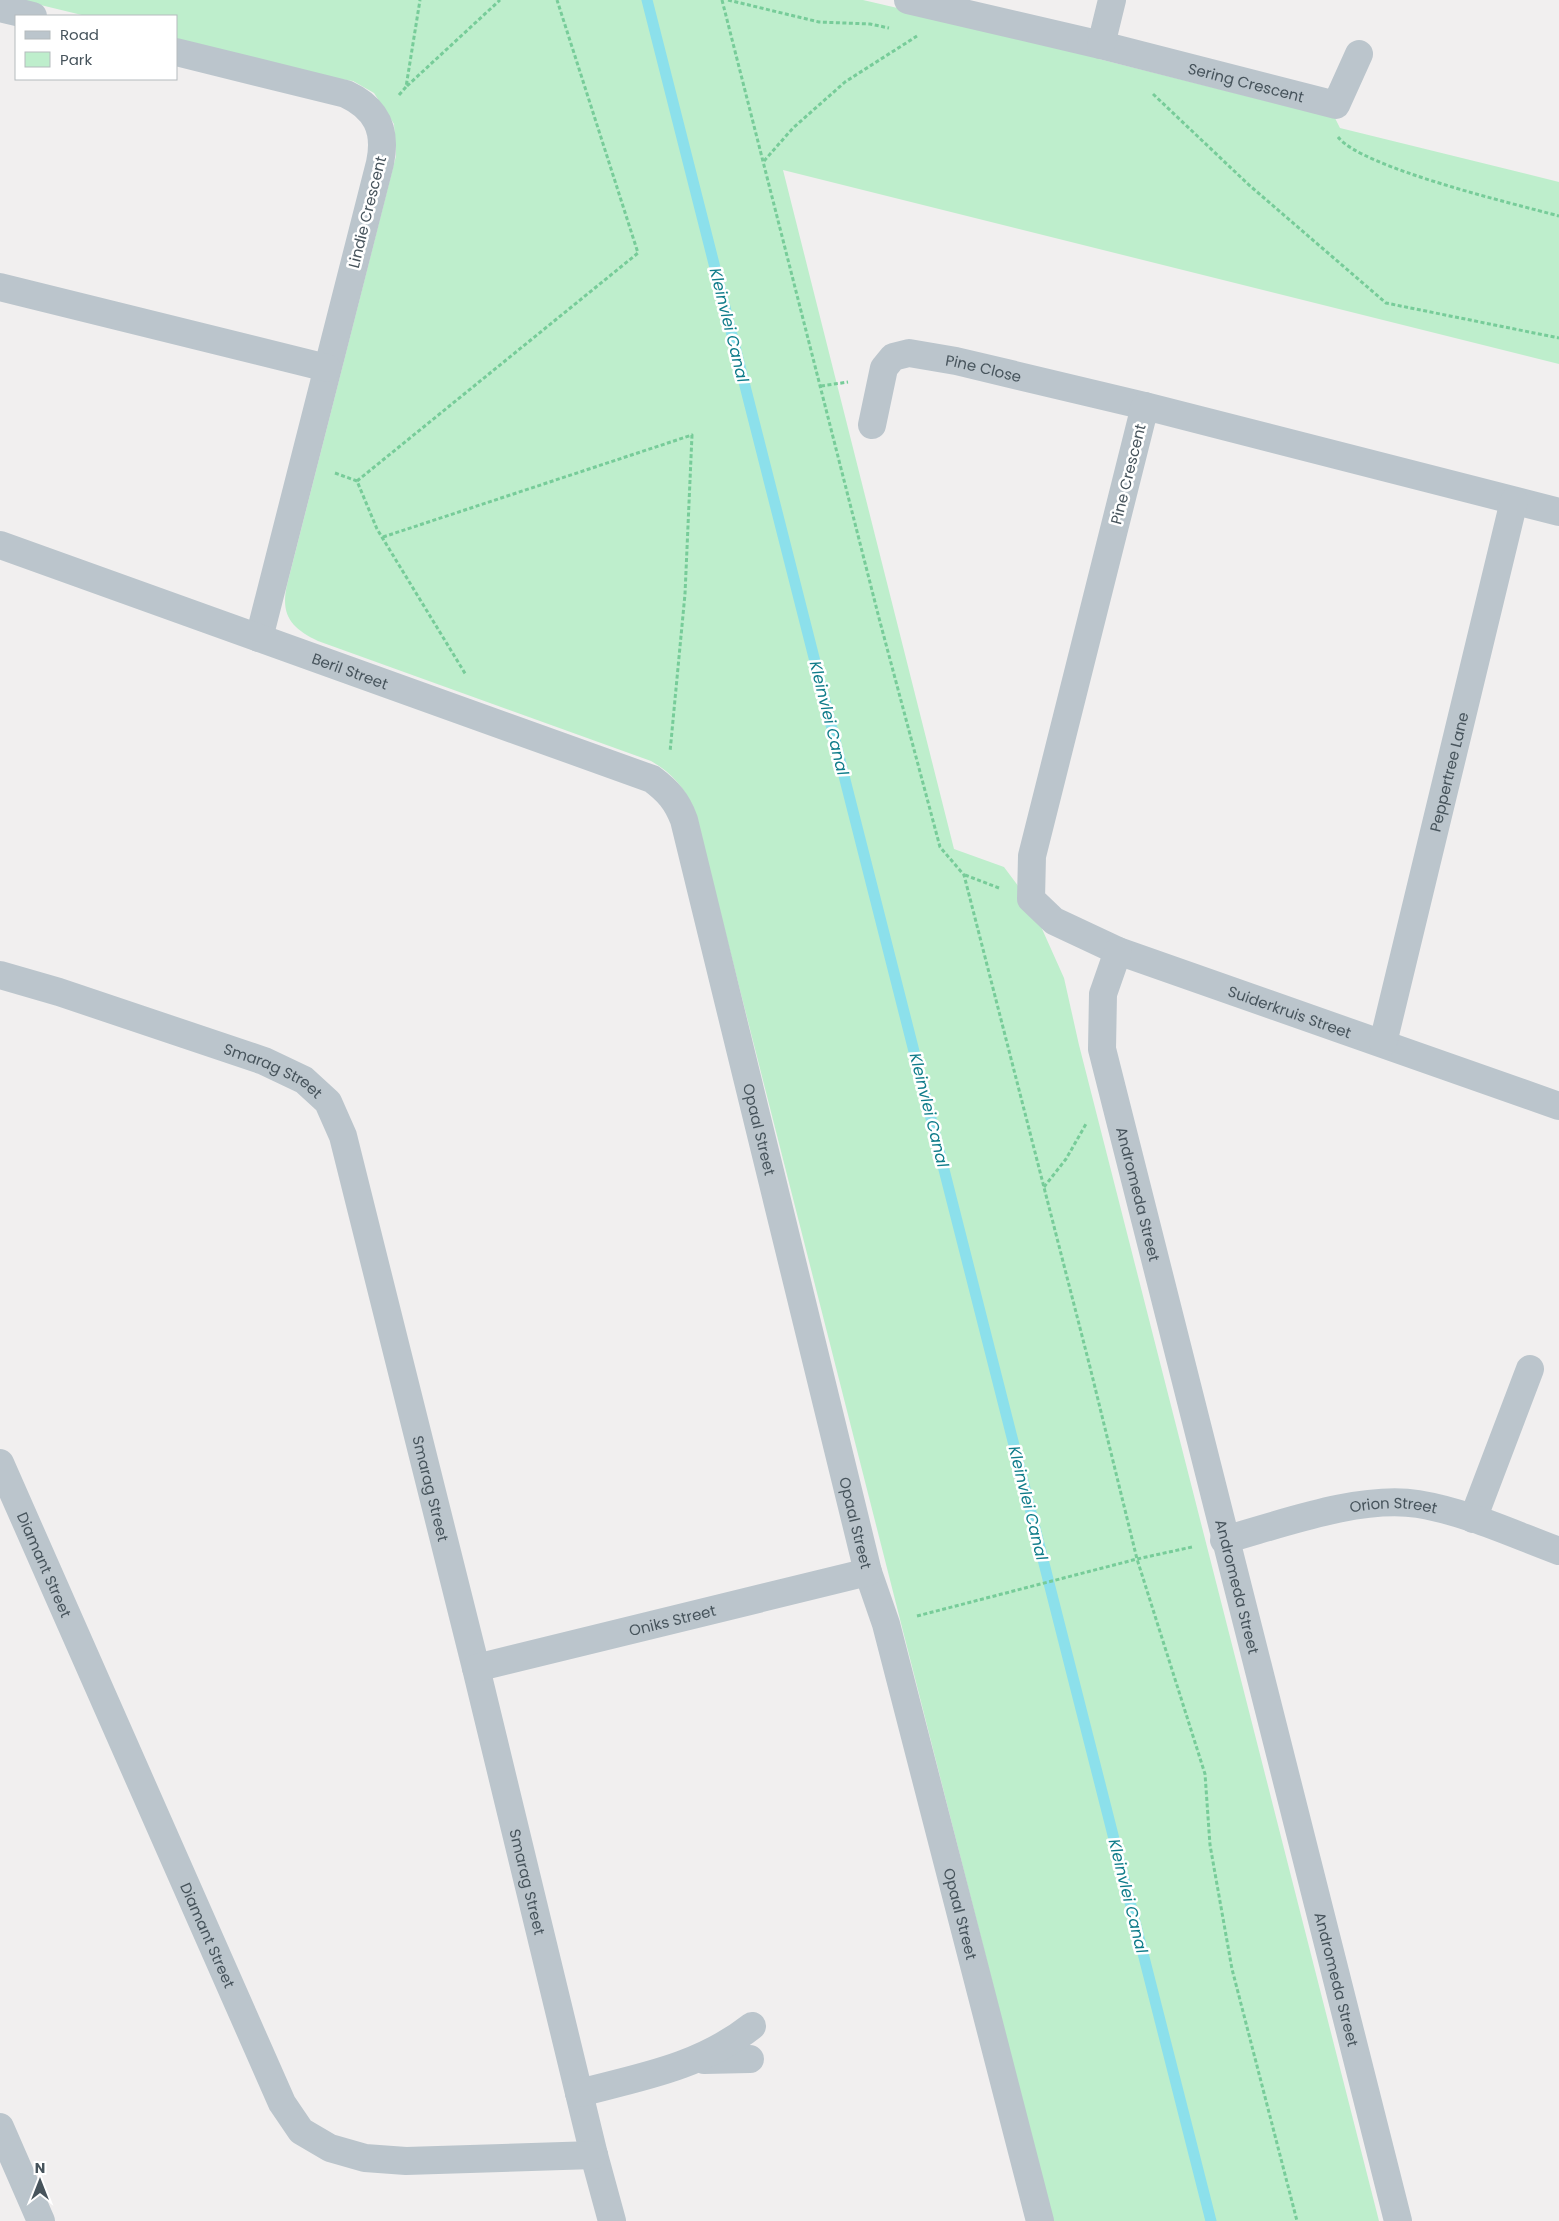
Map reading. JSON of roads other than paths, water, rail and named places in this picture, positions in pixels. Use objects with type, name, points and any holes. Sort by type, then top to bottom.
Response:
[{"type":"street","name":"Sering Crescent","points":[[908,0],[1101,45],[1336,105],[1359,54]]},
{"type":"street","points":[[1101,45],[1112,0]]},
{"type":"street","points":[[0,8],[30,15]]},
{"type":"street","name":"Lindie Crescent","points":[[178,52],[346,94],[358,99],[368,108],[376,119],[381,133],[383,148],[259,638]]},
{"type":"street","points":[[0,287],[327,368]]},
{"type":"street","name":"Pine Close","points":[[872,425],[884,368],[893,357],[909,353],[956,361],[1145,406]]},
{"type":"street","name":"Pine Crescent","points":[[1031,899],[1032,856],[1145,406],[1559,512]]},
{"type":"street","name":"Peppertree Lane","points":[[1383,1043],[1514,501]]},
{"type":"street","name":"Beril Street","points":[[0,544],[652,779],[667,790],[678,803],[684,820]]},
{"type":"street","name":"Opaal Street","points":[[684,820],[868,1572],[886,1624],[1040,2221]]},
{"type":"street","name":"Suiderkruis Street","points":[[1031,899],[1054,921],[1118,951],[1559,1106]]},
{"type":"street","name":"Andromeda Street","points":[[1118,951],[1103,994],[1102,1049],[1224,1540],[1398,2221]]},
{"type":"street","name":"Smarag Street","points":[[0,975],[59,992],[264,1061],[304,1080],[328,1102],[344,1136],[594,2155],[612,2221]]},
{"type":"street","points":[[1473,1519],[1530,1369]]},
{"type":"street","name":"Diamant Street","points":[[0,1463],[282,2103],[301,2131],[330,2148],[366,2158],[406,2161],[594,2155]]},
{"type":"street","name":"Orion Street","points":[[1224,1540],[1334,1510],[1370,1504],[1416,1504],[1452,1511],[1559,1551]]},
{"type":"street","name":"Oniks Street","points":[[476,1668],[868,1572]]},
{"type":"street","points":[[579,2093],[698,2060],[733,2042],[752,2026]]},
{"type":"street","points":[[698,2060],[750,2059]]},
{"type":"street","points":[[0,2127],[41,2221]]},
{"type":"waterway","name":"Kleinvlei Canal","points":[[647,0],[1211,2221]]}]
